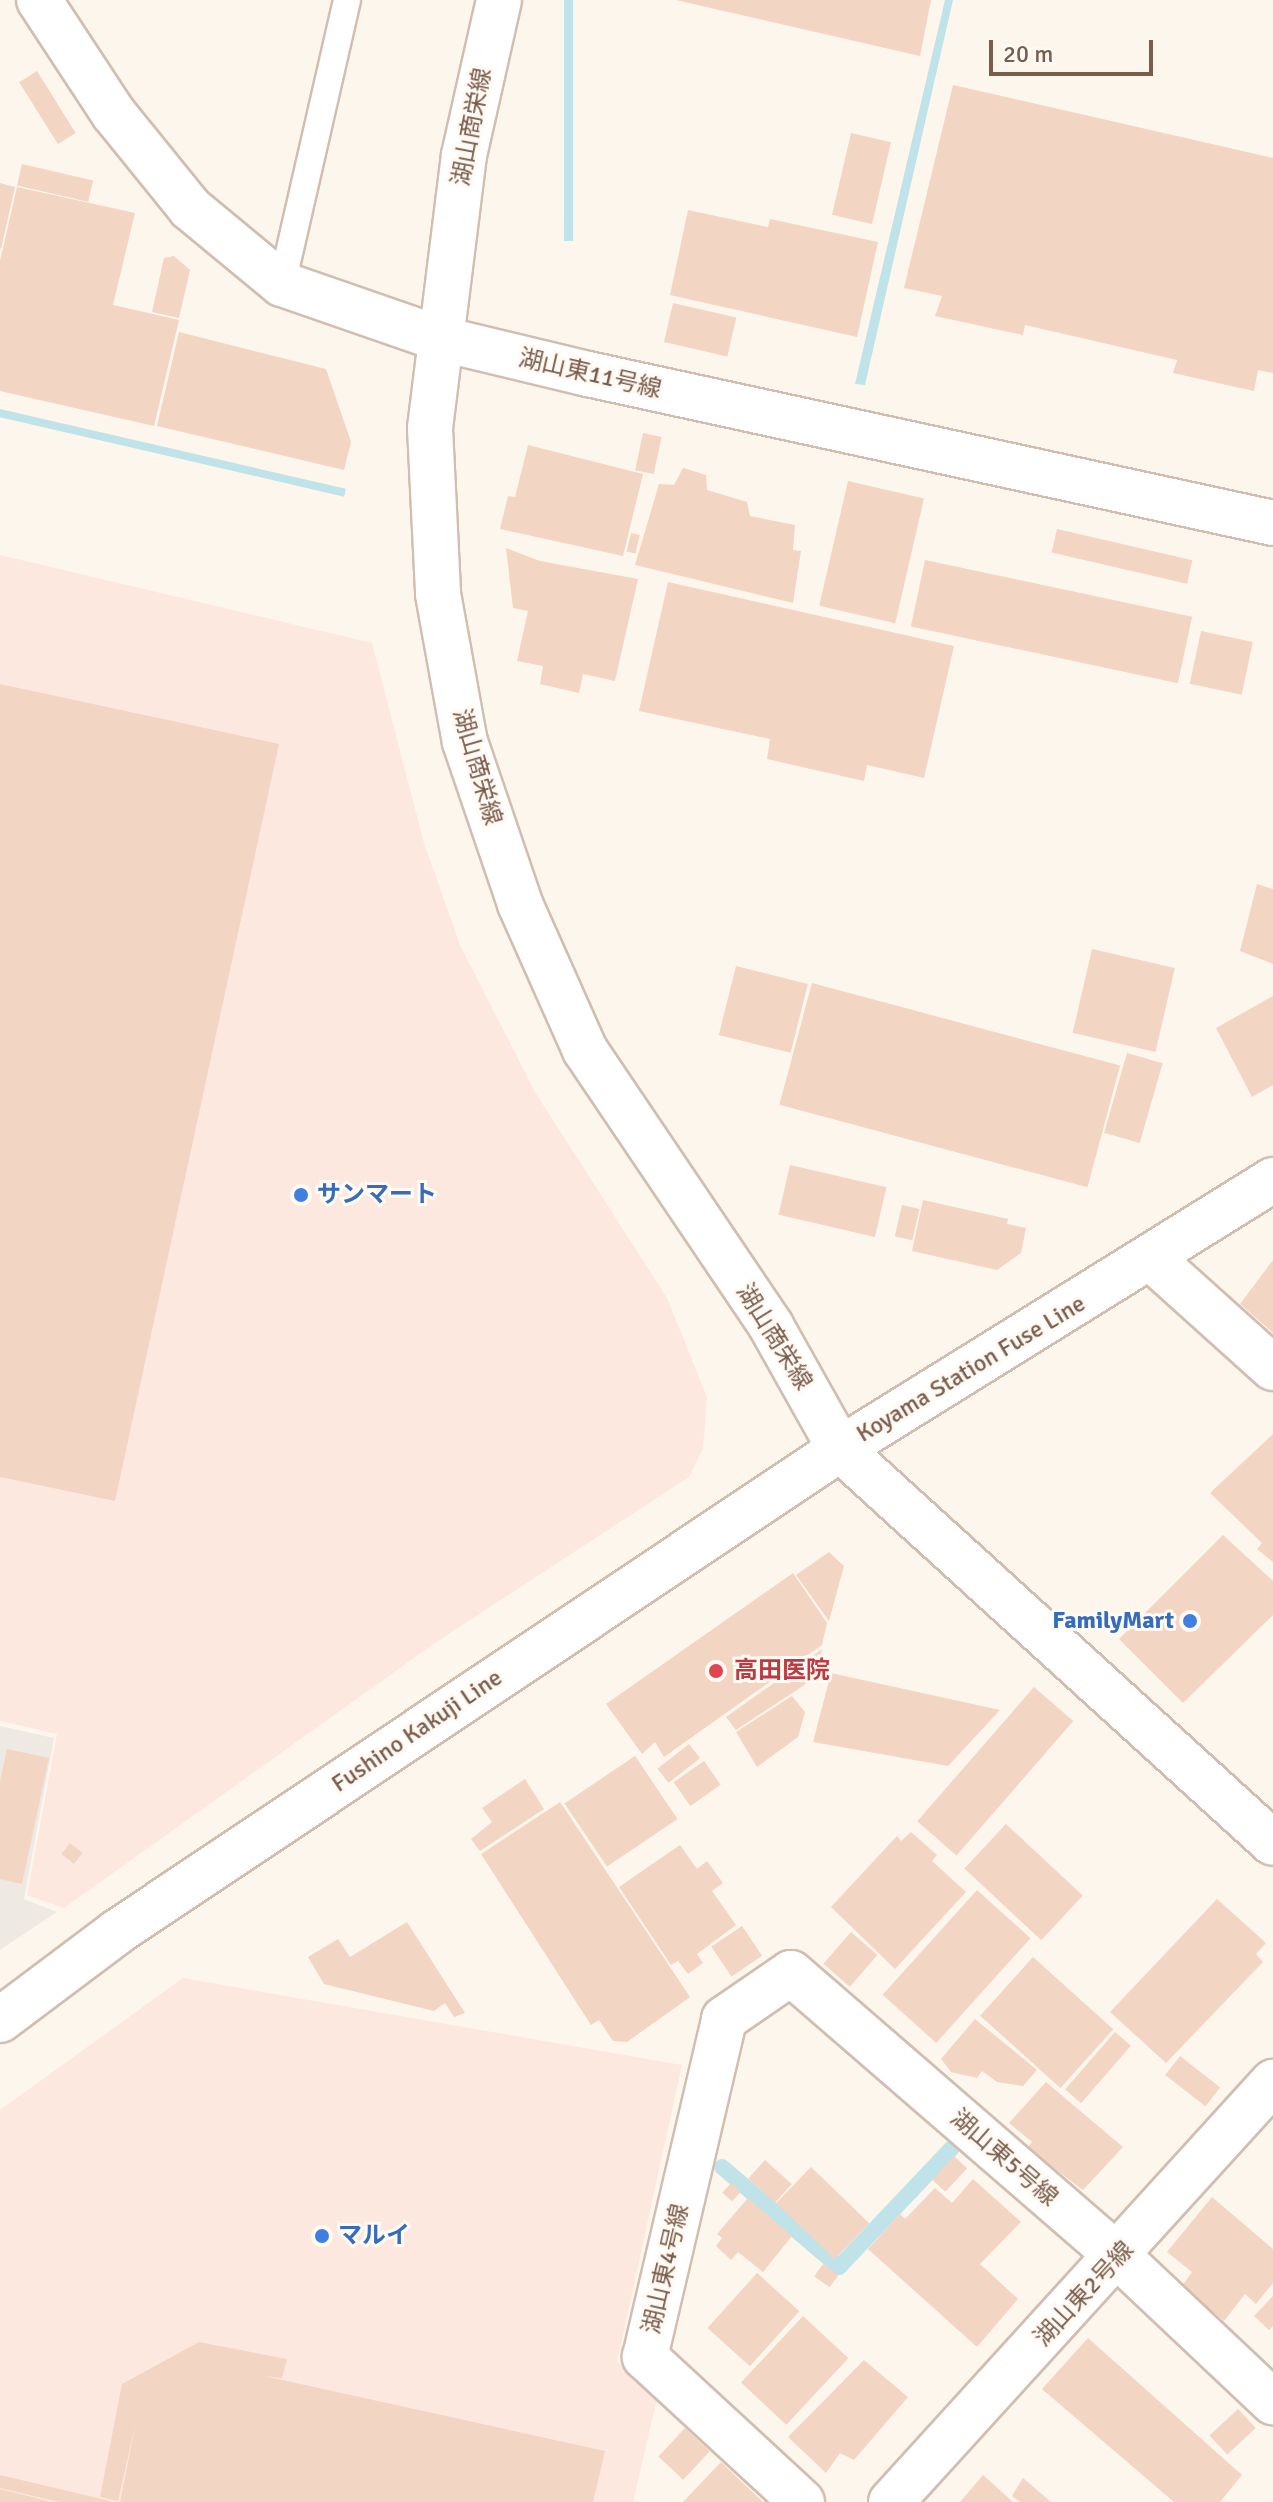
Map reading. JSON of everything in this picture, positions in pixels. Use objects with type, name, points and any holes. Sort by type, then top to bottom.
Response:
[{"type":"street","name":"湖山東11号線","points":[[39,0],[114,114],[190,208],[282,284],[438,338],[1273,523]]},
{"type":"street","name":"湖山商栄線","points":[[499,0],[464,155],[438,338],[430,428],[438,594],[465,742],[520,904],[585,1050],[771,1326],[840,1449]]},
{"type":"street","name":"Koyama Station Fuse Line","points":[[1273,1180],[1152,1259],[840,1449],[1273,1843]]},
{"type":"street","points":[[1152,1259],[1273,1368]]},
{"type":"street","name":"Fushino Kakuji Line","points":[[0,2020],[117,1932],[840,1449]]},
{"type":"street","name":"湖山東5号線","points":[[724,2019],[791,1973],[1119,2257],[1273,2402]]},
{"type":"street","name":"湖山東4号線","points":[[724,2019],[645,2357],[802,2502]]},
{"type":"street","name":"湖山東2号線","points":[[891,2502],[1119,2257],[1273,2082]]},
{"type":"lane","points":[[282,284],[347,0]]},
{"type":"shaded area","name":"サンマート","points":[[0,555],[372,643],[424,843],[460,945],[535,1092],[667,1298],[707,1397],[703,1448],[689,1477],[435,1643],[64,1908],[27,1895],[57,1734],[0,1721]]},
{"type":"shaded area","points":[[0,1726],[54,1738],[24,1899],[57,1912],[0,1950]]},
{"type":"shaded area","name":"マルイ","points":[[183,1978],[682,2065],[617,2362],[657,2399],[633,2502],[0,2502],[0,2110]]},
{"type":"water","points":[[564,0],[573,0],[573,241],[564,241]]},
{"type":"water","points":[[945,0],[953,0],[865,385],[855,384]]},
{"type":"water","points":[[0,409],[346,489],[344,497],[0,417]]},
{"type":"building","points":[[676,0],[931,0],[920,56]]},
{"type":"building","points":[[37,71],[76,133],[58,144],[19,82]]},
{"type":"building","points":[[953,85],[1273,158],[1273,373],[1258,370],[1254,391],[1173,373],[1177,360],[1025,325],[1023,335],[935,316],[942,296],[904,288]]},
{"type":"building","points":[[851,133],[891,142],[872,224],[832,215]]},
{"type":"building","points":[[22,164],[93,180],[88,202],[17,185]]},
{"type":"building","points":[[0,183],[15,187],[1,249],[0,248]]},
{"type":"building","points":[[17,187],[135,213],[113,305],[179,320],[154,426],[0,391],[0,261]]},
{"type":"building","points":[[688,210],[768,227],[770,219],[878,242],[857,337],[670,295]]},
{"type":"building","points":[[174,256],[190,270],[179,318],[152,312],[164,258]]},
{"type":"building","points":[[673,303],[736,318],[727,357],[664,342]]},
{"type":"building","points":[[179,332],[326,369],[351,442],[344,470],[157,426]]},
{"type":"building","points":[[643,433],[662,437],[654,474],[635,470]]},
{"type":"building","points":[[528,445],[643,474],[623,556],[500,529],[508,496],[515,497]]},
{"type":"building","points":[[683,468],[706,475],[707,490],[747,502],[750,516],[795,525],[793,550],[801,551],[793,603],[635,565],[659,484],[674,485]]},
{"type":"building","points":[[848,481],[924,499],[895,623],[819,606]]},
{"type":"building","points":[[1057,529],[1192,560],[1187,584],[1052,552]]},
{"type":"building","points":[[631,533],[640,535],[635,554],[627,552]]},
{"type":"building","points":[[506,548],[540,561],[638,579],[615,681],[583,674],[579,693],[540,684],[543,666],[517,661],[528,611],[513,608]]},
{"type":"building","points":[[925,560],[1192,617],[1178,683],[911,627]]},
{"type":"building","points":[[668,582],[954,646],[924,778],[867,765],[864,781],[767,759],[770,739],[639,711]]},
{"type":"building","points":[[1201,631],[1253,642],[1242,695],[1190,684]]},
{"type":"building","points":[[0,684],[279,744],[115,1501],[0,1477]]},
{"type":"building","points":[[1257,884],[1273,889],[1273,964],[1240,951]]},
{"type":"building","points":[[1092,949],[1175,968],[1155,1052],[1073,1033]]},
{"type":"building","points":[[736,966],[808,984],[791,1053],[719,1035]]},
{"type":"building","points":[[812,983],[1120,1066],[1088,1187],[779,1105]]},
{"type":"building","points":[[1273,996],[1273,1085],[1252,1097],[1216,1028]]},
{"type":"building","points":[[1127,1053],[1163,1063],[1140,1143],[1104,1133]]},
{"type":"building","points":[[790,1165],[886,1187],[875,1237],[779,1215]]},
{"type":"building","points":[[923,1200],[1008,1219],[1007,1224],[1026,1228],[1021,1253],[997,1270],[912,1251]]},
{"type":"building","points":[[902,1205],[920,1209],[912,1240],[895,1236]]},
{"type":"building","points":[[1273,1260],[1273,1333],[1240,1304]]},
{"type":"building","points":[[1273,1434],[1273,1562],[1257,1549],[1262,1543],[1210,1493]]},
{"type":"building","points":[[1223,1535],[1273,1581],[1273,1615],[1183,1703],[1119,1639]]},
{"type":"building","points":[[829,1552],[844,1566],[829,1621],[796,1575]]},
{"type":"building","points":[[793,1573],[827,1623],[822,1645],[664,1757],[655,1742],[642,1754],[606,1704]]},
{"type":"building","points":[[822,1649],[815,1678],[736,1730],[726,1717]]},
{"type":"building","points":[[831,1673],[1000,1710],[948,1766],[813,1742]]},
{"type":"building","points":[[1034,1687],[1073,1721],[956,1855],[917,1821]]},
{"type":"building","points":[[792,1696],[805,1712],[798,1737],[757,1767],[736,1732]]},
{"type":"building","points":[[689,1744],[700,1758],[669,1783],[657,1769]]},
{"type":"building","points":[[7,1749],[49,1758],[22,1884],[0,1879],[0,1781]]},
{"type":"building","points":[[635,1756],[677,1819],[607,1867],[565,1804]]},
{"type":"building","points":[[704,1761],[721,1785],[690,1806],[674,1782]]},
{"type":"building","points":[[525,1779],[544,1809],[480,1851],[471,1839],[492,1822],[482,1808]]},
{"type":"building","points":[[560,1802],[690,1997],[627,2042],[613,2041],[599,2020],[591,2025],[481,1854]]},
{"type":"building","points":[[1006,1824],[1083,1896],[1041,1940],[964,1869]]},
{"type":"building","points":[[911,1832],[937,1855],[932,1861],[966,1892],[895,1969],[831,1907],[897,1836],[901,1841]]},
{"type":"building","points":[[70,1843],[83,1853],[74,1864],[61,1854]]},
{"type":"building","points":[[680,1845],[697,1869],[707,1861],[723,1883],[712,1891],[736,1925],[697,1954],[703,1963],[688,1974],[678,1961],[671,1965],[619,1887]]},
{"type":"building","points":[[977,1890],[1031,1938],[936,2043],[883,1995]]},
{"type":"building","points":[[1217,1899],[1266,1943],[1256,1954],[1263,1962],[1166,2063],[1110,2012]]},
{"type":"building","points":[[407,1922],[465,2013],[454,2017],[445,2003],[434,2011],[324,1984],[308,1957],[338,1939],[350,1957]]},
{"type":"building","points":[[742,1926],[762,1956],[731,1977],[711,1947]]},
{"type":"building","points":[[851,1932],[877,1955],[850,1987],[823,1964]]},
{"type":"building","points":[[1033,1957],[1113,2029],[1060,2088],[980,2016]]},
{"type":"building","points":[[975,2019],[1037,2070],[1023,2086],[997,2082],[982,2071],[977,2078],[951,2072],[941,2059]]},
{"type":"building","points":[[1115,2032],[1131,2046],[1081,2103],[1065,2089]]},
{"type":"building","points":[[1180,2056],[1220,2087],[1205,2106],[1165,2075]]},
{"type":"building","points":[[1046,2082],[1123,2147],[1083,2190],[1027,2148],[1032,2142],[1009,2123]]},
{"type":"building","points":[[954,2156],[967,2168],[945,2192],[932,2179]]},
{"type":"building","points":[[765,2160],[792,2184],[775,2203],[748,2179]]},
{"type":"building","points":[[811,2167],[869,2223],[835,2259],[776,2203]]},
{"type":"building","points":[[973,2179],[1021,2222],[980,2264],[1018,2299],[977,2347],[868,2249],[900,2214],[905,2219],[935,2188],[952,2203]]},
{"type":"building","points":[[731,2183],[741,2192],[732,2201],[722,2193]]},
{"type":"building","points":[[1212,2197],[1273,2249],[1273,2283],[1256,2304],[1245,2294],[1224,2321],[1182,2286],[1192,2272],[1167,2252]]},
{"type":"building","points":[[748,2198],[792,2236],[763,2272],[738,2252],[731,2260],[716,2246],[722,2238],[717,2234]]},
{"type":"building","points":[[823,2264],[838,2275],[830,2287],[814,2276]]},
{"type":"building","points":[[757,2273],[799,2311],[750,2366],[707,2328]]},
{"type":"building","points":[[1273,2296],[1273,2326],[1269,2330],[1254,2316]]},
{"type":"building","points":[[803,2316],[848,2358],[786,2425],[741,2383]]},
{"type":"building","points":[[1088,2338],[1242,2475],[1220,2502],[1174,2502],[1042,2389]]},
{"type":"building","points":[[199,2342],[287,2359],[282,2378],[264,2376],[605,2451],[593,2502],[120,2502],[136,2422],[118,2501],[100,2497],[122,2384]]},
{"type":"building","points":[[864,2360],[908,2397],[854,2460],[840,2453],[826,2473],[788,2437]]},
{"type":"building","points":[[1238,2409],[1256,2428],[1227,2455],[1209,2436]]},
{"type":"building","points":[[685,2428],[710,2451],[683,2480],[658,2457]]},
{"type":"building","points":[[721,2462],[763,2502],[683,2502]]},
{"type":"building","points":[[0,2475],[110,2502],[59,2502],[0,2488]]},
{"type":"building","points":[[983,2475],[1013,2502],[960,2502]]},
{"type":"building","points":[[1023,2478],[1051,2502],[1020,2502],[1012,2496]]},
{"type":"building","points":[[0,2489],[48,2501],[48,2502],[0,2502]]},
{"type":"waterway","points":[[722,2167],[839,2267],[952,2148]]},
{"type":"place","name":"サンマート","points":[[301,1195]]},
{"type":"place","name":"FamilyMart","points":[[1190,1621]]},
{"type":"place","name":"高田医院","points":[[716,1671]]},
{"type":"place","name":"マルイ","points":[[322,2236]]}]
